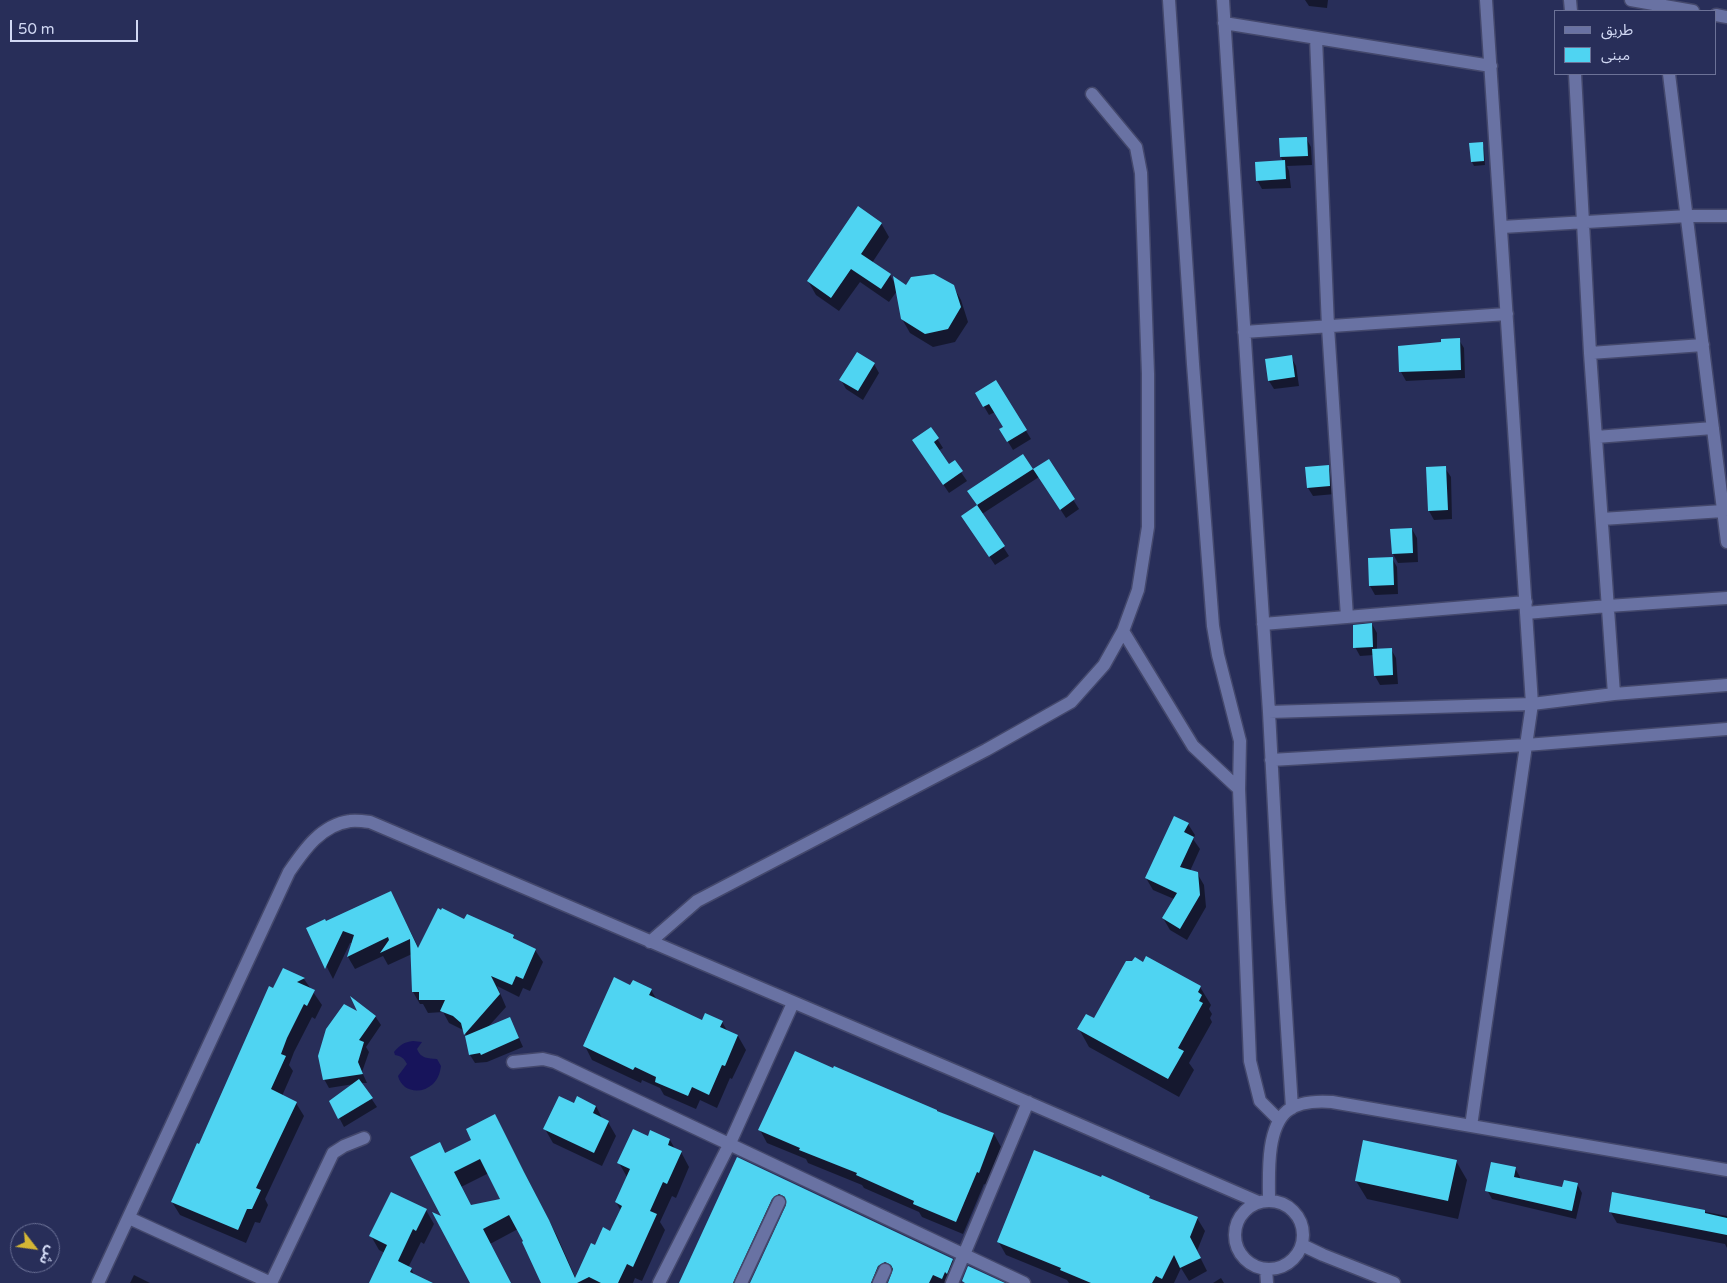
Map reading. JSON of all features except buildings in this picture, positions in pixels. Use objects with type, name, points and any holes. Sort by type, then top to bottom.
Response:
[{"type":"street","points":[[1169,0],[1194,383],[1213,626],[1218,655],[1240,741],[1238,789],[1250,1061],[1260,1101],[1279,1120]]},
{"type":"street","points":[[1223,0],[1269,712],[1278,902],[1292,1108]]},
{"type":"street","points":[[1471,1126],[1532,704],[1486,0]]},
{"type":"street","points":[[1631,0],[1660,8],[1683,10]]},
{"type":"street","points":[[1224,23],[1491,66]]},
{"type":"street","points":[[1316,38],[1328,326],[1347,617]]},
{"type":"street","points":[[1574,75],[1590,353],[1614,694]]},
{"type":"street","points":[[1669,75],[1727,542]]},
{"type":"street","points":[[650,942],[697,900],[986,750],[1071,702],[1104,664],[1123,631],[1138,590],[1148,527],[1148,374],[1141,172],[1136,147],[1092,94]]},
{"type":"street","points":[[1502,228],[1688,216],[1727,216]]},
{"type":"street","points":[[1244,332],[1507,314]]},
{"type":"street","points":[[1590,353],[1703,345]]},
{"type":"street","points":[[1596,437],[1713,428]]},
{"type":"street","points":[[1602,519],[1723,511]]},
{"type":"street","points":[[1263,624],[1347,617],[1608,606],[1727,598]]},
{"type":"street","points":[[1123,631],[1193,746],[1238,789]]},
{"type":"street","points":[[1269,712],[1532,704],[1614,694],[1727,685]]},
{"type":"street","points":[[1271,760],[1526,745],[1727,729]]},
{"type":"street","points":[[98,1283],[288,872],[307,846],[323,832],[336,824],[352,820],[370,822],[1263,1201]]},
{"type":"street","points":[[659,1283],[730,1143],[793,1003]]},
{"type":"street","points":[[513,1062],[543,1059],[555,1062],[1024,1283]]},
{"type":"street","points":[[952,1283],[965,1256],[1028,1102]]},
{"type":"street","points":[[1263,1201],[1270,1154],[1279,1120],[1292,1108],[1318,1102],[1332,1102],[1727,1170]]},
{"type":"street","points":[[129,1218],[271,1283],[333,1153],[344,1146],[364,1138]]},
{"type":"street","points":[[1263,1201],[1278,1201],[1286,1205],[1299,1218],[1302,1226],[1302,1245],[1298,1253],[1284,1265],[1266,1269],[1257,1267],[1249,1262],[1237,1248],[1235,1230],[1238,1221],[1250,1206],[1263,1201]]},
{"type":"street","points":[[741,1283],[779,1202]]},
{"type":"street","points":[[1302,1245],[1394,1283]]},
{"type":"street","points":[[1266,1269],[1267,1283]]},
{"type":"street","points":[[879,1283],[885,1270]]},
{"type":"shaded area","points":[[413,1041],[422,1042],[417,1049],[421,1055],[437,1059],[441,1066],[433,1084],[418,1091],[403,1086],[398,1076],[407,1064],[405,1060],[395,1055],[394,1052],[402,1044]]}]
